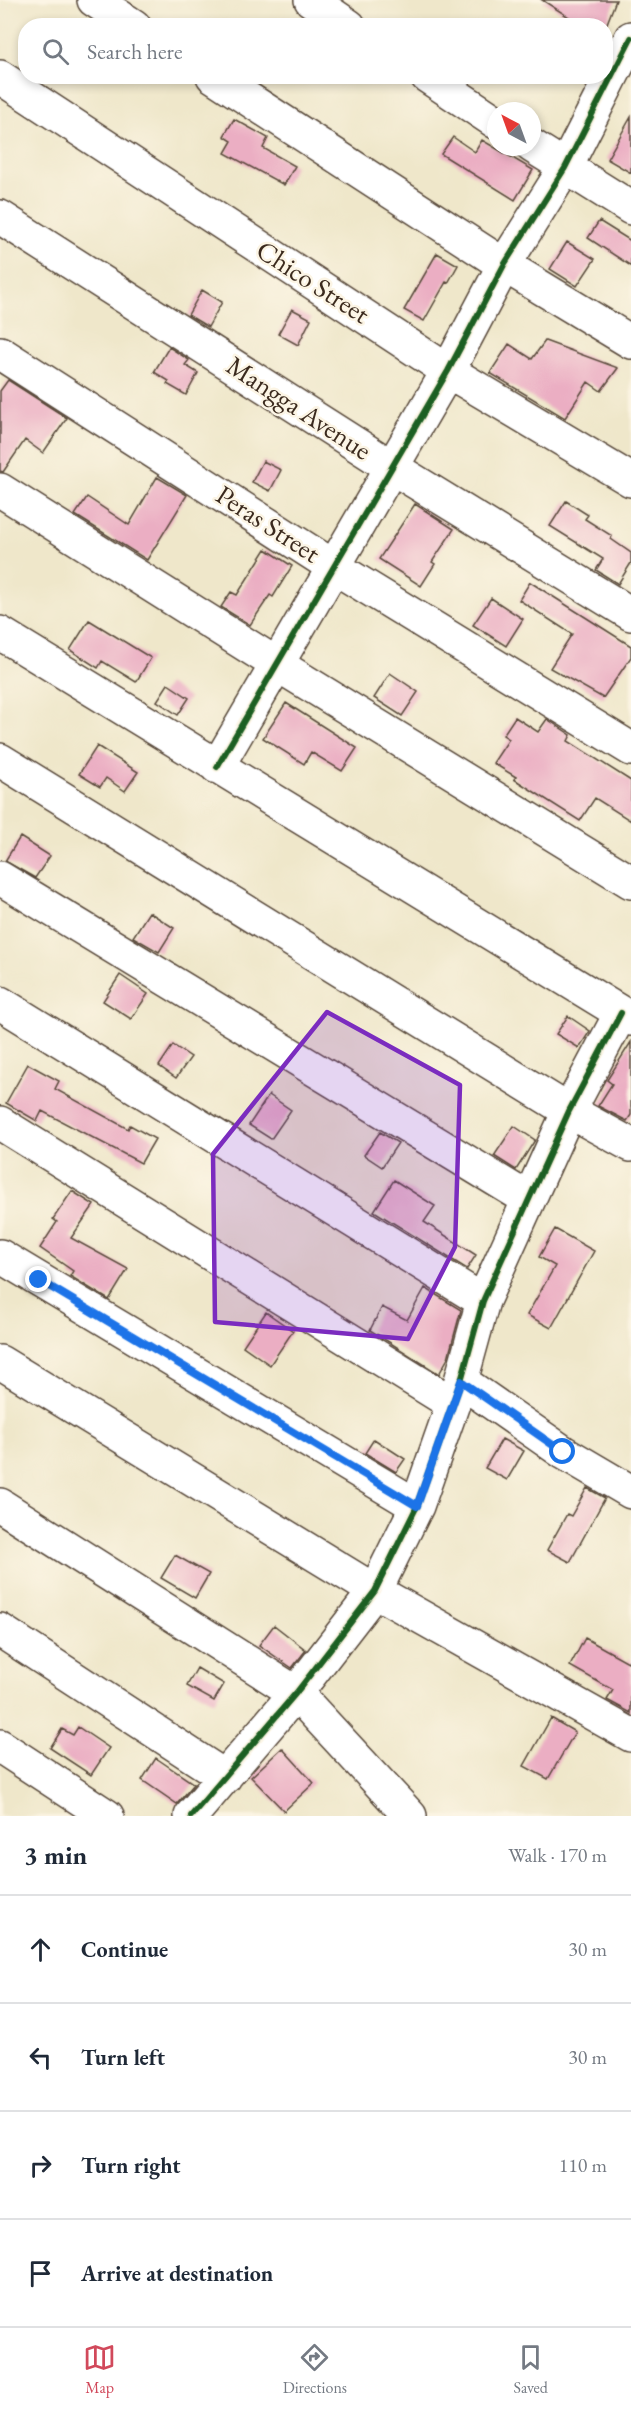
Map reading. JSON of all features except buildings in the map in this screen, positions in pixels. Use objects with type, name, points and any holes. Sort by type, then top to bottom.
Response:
[{"type":"street","points":[[94,0],[122,18]]},
{"type":"street","points":[[310,0],[337,18]]},
{"type":"street","points":[[613,81],[627,55]]},
{"type":"street","name":"Chico Street","points":[[0,77],[448,370],[631,480]]},
{"type":"street","points":[[225,84],[504,265],[631,342]]},
{"type":"street","points":[[439,84],[487,116]]},
{"type":"street","points":[[217,767],[393,468],[504,265],[565,168],[611,84]]},
{"type":"street","points":[[541,152],[631,208]]},
{"type":"street","name":"Mangga Avenue","points":[[0,217],[393,468],[631,614]]},
{"type":"street","name":"Peras Street","points":[[0,353],[334,567],[631,749]]},
{"type":"street","points":[[0,490],[278,665],[631,882]]},
{"type":"street","points":[[0,633],[626,1016],[569,1111],[483,1301],[457,1392],[417,1506],[375,1591],[296,1693],[191,1816]]},
{"type":"street","points":[[0,760],[569,1111],[631,1145]]},
{"type":"street","points":[[0,878],[528,1199]]},
{"type":"street","points":[[0,1003],[483,1301]]},
{"type":"street","points":[[0,1123],[631,1492]]},
{"type":"street","points":[[0,1256],[417,1506]]},
{"type":"street","points":[[0,1362],[375,1591],[631,1735]]},
{"type":"street","points":[[0,1505],[296,1693],[410,1816]]},
{"type":"street","points":[[0,1630],[225,1777]]},
{"type":"street","points":[[0,1746],[107,1816]]},
{"type":"highlighted area","points":[[327,1012],[460,1085],[455,1247],[408,1339],[215,1322],[213,1154]]},
{"type":"cycle path","points":[[613,73],[631,38]]},
{"type":"cycle path","points":[[217,767],[448,371],[504,265],[565,168],[608,84]]},
{"type":"cycle path","points":[[191,1816],[296,1693],[375,1591],[417,1506],[461,1381],[483,1301],[569,1111],[621,1013]]},
{"type":"route","points":[[39,1280],[417,1506],[461,1381],[563,1452]]}]
